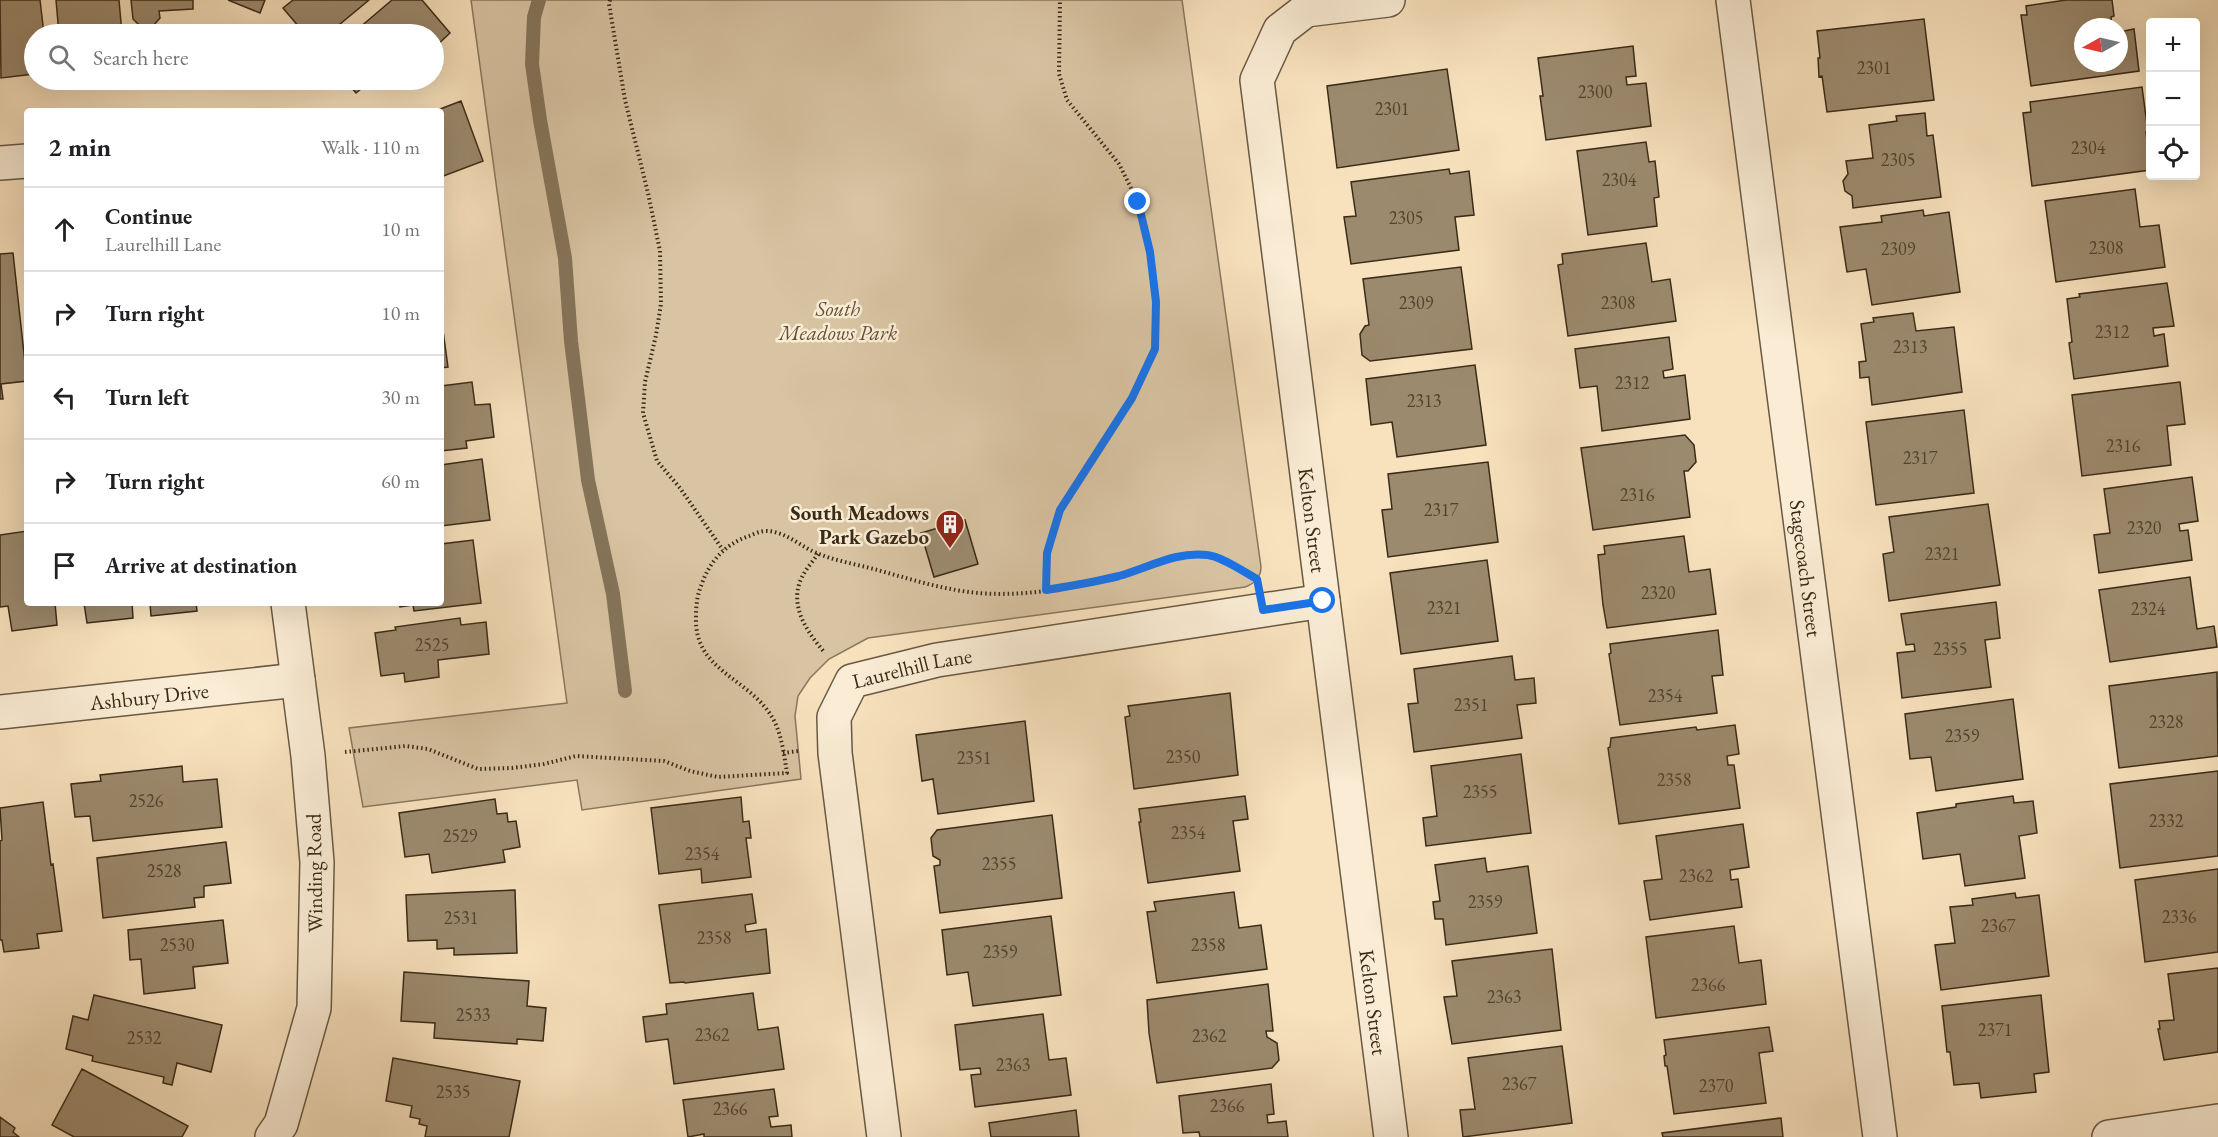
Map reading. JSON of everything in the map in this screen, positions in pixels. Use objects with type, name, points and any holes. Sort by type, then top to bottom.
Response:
[{"type":"street","name":"Kelton Street","points":[[1388,0],[1306,10],[1281,30],[1257,80],[1391,1137]]},
{"type":"street","name":"Stagecoach Street","points":[[1733,0],[1880,1137]]},
{"type":"street","points":[[0,163],[24,161]]},
{"type":"street","name":"Laurelhill Lane","points":[[884,1137],[835,753],[834,717],[852,681],[937,660],[1323,601]]},
{"type":"street","name":"Winding Road","points":[[272,1137],[281,1124],[314,1008],[317,862],[308,756],[288,606]]},
{"type":"street","name":"Ashbury Drive","points":[[0,711],[298,680]]},
{"type":"street","points":[[2109,1137],[2218,1121]]},
{"type":"path","points":[[610,0],[615,48],[625,100],[660,251],[661,304],[645,382],[643,413],[657,461],[686,496],[723,550]]},
{"type":"path","points":[[1046,590],[1047,553],[1060,510],[1132,398],[1155,349],[1156,302],[1150,252],[1138,202],[1119,164],[1067,100],[1059,74],[1060,0]]},
{"type":"path","points":[[308,756],[406,746],[428,749],[478,769],[544,764],[576,756],[664,761],[690,771],[718,777],[787,773],[782,743],[772,717],[751,692],[713,664],[696,637],[697,598],[709,567],[723,550],[737,540],[764,530],[777,532],[818,554],[924,584],[970,592],[999,594],[1080,585],[1121,575],[1162,560],[1190,554],[1210,555],[1257,579],[1263,610]]},
{"type":"path","points":[[818,554],[801,578],[796,599],[802,620],[820,647],[852,681]]},
{"type":"green space","name":"South Meadows Park","points":[[471,0],[1182,0],[1261,567],[1256,580],[1245,587],[868,638],[829,659],[810,678],[798,696],[795,716],[801,779],[582,810],[577,780],[363,807],[349,728],[567,703]]},
{"type":"building","points":[[0,0],[40,0],[43,24],[24,24],[24,75],[1,78]]},
{"type":"building","points":[[56,0],[119,0],[121,24],[58,24]]},
{"type":"building","points":[[131,0],[193,0],[193,9],[159,11],[160,18],[155,24],[138,24],[133,19]]},
{"type":"building","points":[[228,0],[265,0],[260,13]]},
{"type":"building","points":[[293,0],[369,0],[340,24],[297,24],[283,8]]},
{"type":"building","points":[[392,0],[422,0],[442,24],[364,24]]},
{"type":"building","points":[[2066,0],[2112,0],[2114,16],[2111,18],[2074,18],[2074,72],[2128,72],[2128,30],[2134,29],[2139,71],[2031,86],[2021,15],[2027,15],[2026,6]]},
{"type":"building","points":[[1924,19],[1934,100],[1827,112],[1822,76],[1819,77],[1818,58],[1820,58],[1817,31]]},
{"type":"building","points":[[444,26],[450,33],[444,39]]},
{"type":"building","points":[[1633,46],[1636,76],[1626,77],[1627,85],[1646,83],[1651,126],[1546,140],[1538,58]]},
{"type":"building","points":[[1447,69],[1459,150],[1337,168],[1327,86]]},
{"type":"building","points":[[2142,87],[2146,117],[2146,171],[2032,186],[2023,113],[2031,112],[2030,102]]},
{"type":"building","points":[[461,101],[483,161],[444,176],[444,108]]},
{"type":"building","points":[[1925,113],[1927,136],[1933,135],[1941,197],[1853,208],[1852,196],[1845,191],[1843,181],[1848,174],[1846,161],[1873,158],[1869,125],[1897,121],[1896,116]]},
{"type":"building","points":[[1646,142],[1649,162],[1655,161],[1659,197],[1654,198],[1657,226],[1588,235],[1577,151]]},
{"type":"building","points":[[1449,169],[1450,174],[1469,171],[1474,215],[1455,217],[1459,250],[1351,264],[1344,217],[1356,216],[1351,182]]},
{"type":"building","points":[[2135,189],[2140,227],[2159,225],[2165,267],[2056,282],[2045,201]]},
{"type":"building","points":[[1923,210],[1924,216],[1949,212],[1960,292],[1872,305],[1866,269],[1847,272],[1840,227],[1882,222],[1881,216]]},
{"type":"building","points":[[1646,243],[1652,282],[1670,279],[1676,321],[1568,336],[1558,265],[1563,264],[1562,254]]},
{"type":"building","points":[[13,253],[24,354],[24,381],[1,384],[3,399],[0,399],[0,254]]},
{"type":"building","points":[[1461,267],[1472,349],[1370,361],[1362,355],[1360,334],[1365,326],[1369,325],[1363,279]]},
{"type":"building","points":[[2167,283],[2174,326],[2153,328],[2154,336],[2164,334],[2168,366],[2074,379],[2069,343],[2072,342],[2067,299],[2080,297],[2079,294]]},
{"type":"building","points":[[1913,313],[1916,331],[1954,327],[1962,392],[1872,405],[1869,377],[1860,378],[1859,362],[1866,361],[1861,324],[1874,322],[1873,318]]},
{"type":"building","points":[[1669,337],[1673,369],[1663,371],[1664,378],[1685,375],[1690,419],[1602,431],[1597,386],[1580,388],[1575,349]]},
{"type":"building","points":[[444,338],[448,367],[444,368]]},
{"type":"building","points":[[1475,365],[1486,445],[1397,457],[1392,422],[1371,425],[1366,379]]},
{"type":"building","points":[[472,382],[475,405],[490,404],[494,437],[466,441],[467,448],[444,451],[444,386]]},
{"type":"building","points":[[2180,382],[2185,424],[2167,426],[2171,465],[2082,476],[2072,395]]},
{"type":"building","points":[[1964,410],[1974,493],[1876,505],[1866,422]]},
{"type":"building","points":[[1685,435],[1694,445],[1696,462],[1688,471],[1684,471],[1690,517],[1593,530],[1581,448]]},
{"type":"building","points":[[482,459],[490,520],[444,526],[444,465]]},
{"type":"building","points":[[1488,462],[1498,542],[1388,557],[1382,510],[1392,509],[1388,474]]},
{"type":"building","points":[[2192,477],[2198,521],[2179,524],[2180,531],[2188,530],[2192,560],[2099,573],[2094,535],[2110,533],[2104,489]]},
{"type":"building","points":[[1988,504],[2000,585],[1889,601],[1883,554],[1894,552],[1889,517]]},
{"type":"building","name":"South Meadows Park Gazebo","points":[[965,520],[978,564],[934,577],[921,533]]},
{"type":"building","points":[[24,531],[24,606],[55,606],[57,625],[12,631],[8,606],[0,607],[0,535]]},
{"type":"building","points":[[1684,536],[1689,572],[1710,569],[1716,614],[1607,628],[1598,555],[1605,554],[1604,546]]},
{"type":"building","points":[[473,540],[481,603],[414,611],[413,606],[444,606],[444,544]]},
{"type":"building","points":[[1487,560],[1498,641],[1401,654],[1390,573]]},
{"type":"building","points":[[2190,577],[2197,629],[2214,626],[2217,647],[2110,662],[2099,590]]},
{"type":"building","points":[[1996,602],[2000,638],[1985,640],[1991,687],[1902,698],[1897,653],[1915,651],[1914,644],[1906,645],[1901,614]]},
{"type":"building","points":[[84,606],[132,606],[133,618],[87,623]]},
{"type":"building","points":[[150,606],[196,606],[197,611],[151,616]]},
{"type":"building","points":[[460,618],[461,625],[486,622],[489,654],[438,660],[439,677],[405,682],[404,673],[381,676],[375,633],[396,630],[395,627]]},
{"type":"building","points":[[1718,630],[1723,675],[1712,676],[1717,713],[1620,725],[1609,654],[1611,653],[1610,644]]},
{"type":"building","points":[[1512,656],[1515,680],[1534,678],[1536,703],[1517,705],[1522,738],[1414,752],[1408,704],[1418,703],[1414,669]]},
{"type":"building","points":[[2217,672],[2218,756],[2119,768],[2109,686]]},
{"type":"building","points":[[1230,693],[1238,775],[1134,789],[1125,717],[1130,716],[1128,706]]},
{"type":"building","points":[[2013,699],[2023,779],[1936,791],[1931,757],[1910,759],[1905,714]]},
{"type":"building","points":[[1025,721],[1034,801],[938,814],[933,779],[922,781],[916,735]]},
{"type":"building","points":[[1735,725],[1739,754],[1727,756],[1728,765],[1734,765],[1740,808],[1619,824],[1608,748],[1611,738],[1696,727],[1697,730]]},
{"type":"building","points":[[1521,754],[1531,833],[1426,846],[1423,818],[1437,816],[1431,766]]},
{"type":"building","points":[[182,766],[183,782],[217,779],[222,827],[93,841],[90,816],[75,817],[71,784],[101,781],[100,775]]},
{"type":"building","points":[[2218,771],[2218,856],[2120,868],[2110,784]]},
{"type":"building","points":[[1245,796],[1248,819],[1233,821],[1240,871],[1148,883],[1139,809]]},
{"type":"building","points":[[2013,796],[2014,803],[2033,801],[2037,833],[2019,836],[2025,878],[1965,886],[1960,854],[1923,859],[1917,813],[1956,807],[1956,804]]},
{"type":"building","points":[[741,797],[743,822],[749,821],[751,838],[746,838],[751,877],[702,883],[701,869],[659,874],[651,808]]},
{"type":"building","points":[[495,799],[497,814],[507,813],[508,822],[516,821],[520,847],[503,850],[505,862],[432,873],[429,854],[405,857],[399,813]]},
{"type":"building","points":[[43,802],[62,931],[37,934],[39,948],[4,952],[2,940],[0,940],[0,841],[2,840],[0,808]]},
{"type":"building","points":[[1052,815],[1062,898],[940,913],[934,866],[940,865],[940,860],[933,856],[931,838],[937,830]]},
{"type":"building","points":[[1743,824],[1749,867],[1730,870],[1731,880],[1738,879],[1742,907],[1650,920],[1644,881],[1662,879],[1656,836]]},
{"type":"building","points":[[226,842],[231,883],[204,886],[204,897],[194,898],[195,907],[103,918],[97,858]]},
{"type":"building","points":[[1485,858],[1487,872],[1528,866],[1537,933],[1446,945],[1443,919],[1435,919],[1433,902],[1440,901],[1435,865]]},
{"type":"building","points":[[2218,869],[2218,952],[2145,962],[2135,880]]},
{"type":"building","points":[[515,890],[517,953],[454,955],[454,948],[437,949],[437,940],[408,941],[406,895]]},
{"type":"building","points":[[1234,892],[1239,928],[1261,925],[1267,969],[1157,983],[1147,912],[1156,911],[1154,902]]},
{"type":"building","points":[[2015,893],[2016,898],[2039,895],[2049,976],[1941,990],[1935,945],[1955,943],[1950,907],[1973,905],[1972,899]]},
{"type":"building","points":[[752,894],[756,923],[745,925],[746,932],[766,929],[770,973],[670,983],[659,905]]},
{"type":"building","points":[[1051,916],[1061,995],[973,1006],[968,972],[947,975],[942,930]]},
{"type":"building","points":[[223,920],[228,963],[193,967],[195,988],[144,994],[141,959],[130,960],[128,930]]},
{"type":"building","points":[[1734,926],[1739,963],[1761,960],[1766,1004],[1656,1018],[1646,937]]},
{"type":"building","points":[[1552,949],[1561,1030],[1452,1044],[1444,997],[1457,996],[1452,961]]},
{"type":"building","points":[[2218,968],[2218,1052],[2164,1060],[2158,1029],[2160,1029],[2159,1021],[2174,1020],[2168,974]]},
{"type":"building","points":[[404,972],[529,981],[527,1006],[546,1008],[543,1041],[517,1039],[517,1044],[434,1038],[435,1023],[401,1021]]},
{"type":"building","points":[[1268,984],[1273,1031],[1266,1031],[1267,1037],[1277,1043],[1279,1060],[1272,1068],[1157,1083],[1149,1033],[1147,1000]]},
{"type":"building","points":[[753,993],[758,1030],[778,1027],[784,1069],[674,1084],[668,1039],[646,1042],[643,1017],[667,1014],[666,1004]]},
{"type":"building","points":[[94,995],[222,1025],[211,1072],[177,1063],[172,1085],[163,1083],[164,1077],[92,1061],[93,1056],[66,1049],[73,1016],[88,1020]]},
{"type":"building","points":[[2041,995],[2049,1072],[2034,1074],[2036,1092],[1981,1098],[1979,1083],[1954,1085],[1950,1052],[1947,1052],[1942,1006]]},
{"type":"building","points":[[1043,1014],[1049,1060],[1066,1058],[1071,1095],[975,1107],[971,1075],[981,1074],[980,1068],[960,1070],[955,1025]]},
{"type":"building","points":[[1769,1027],[1773,1051],[1759,1053],[1766,1103],[1674,1114],[1667,1066],[1665,1066],[1664,1040]]},
{"type":"building","points":[[1562,1046],[1572,1123],[1463,1137],[1460,1110],[1475,1109],[1468,1058]]},
{"type":"building","points":[[393,1058],[520,1081],[509,1137],[425,1137],[427,1126],[419,1124],[420,1119],[410,1117],[412,1106],[386,1101]]},
{"type":"building","points":[[82,1069],[188,1126],[182,1137],[74,1137],[52,1125]]},
{"type":"building","points":[[1271,1084],[1274,1114],[1267,1115],[1268,1123],[1286,1121],[1288,1137],[1200,1137],[1199,1132],[1183,1133],[1179,1096]]},
{"type":"building","points":[[774,1089],[778,1116],[769,1117],[771,1127],[791,1125],[792,1137],[704,1137],[704,1134],[688,1137],[683,1100]]},
{"type":"building","points":[[1076,1110],[1079,1137],[991,1137],[989,1123]]},
{"type":"building","points":[[0,1117],[15,1128],[13,1132],[19,1137],[0,1137]]},
{"type":"building","points":[[1781,1118],[1783,1137],[1663,1137],[1662,1133]]},
{"type":"waterway","points":[[539,0],[534,17],[532,64],[565,258],[571,341],[588,480],[613,594],[625,691]]},
{"type":"place","name":"South Meadows Park Gazebo","points":[[950,550]]},
{"type":"route","points":[[1138,202],[1150,252],[1156,302],[1155,349],[1132,398],[1060,510],[1047,553],[1046,590],[1121,575],[1162,560],[1190,554],[1210,555],[1257,579],[1263,610],[1323,601]]}]
